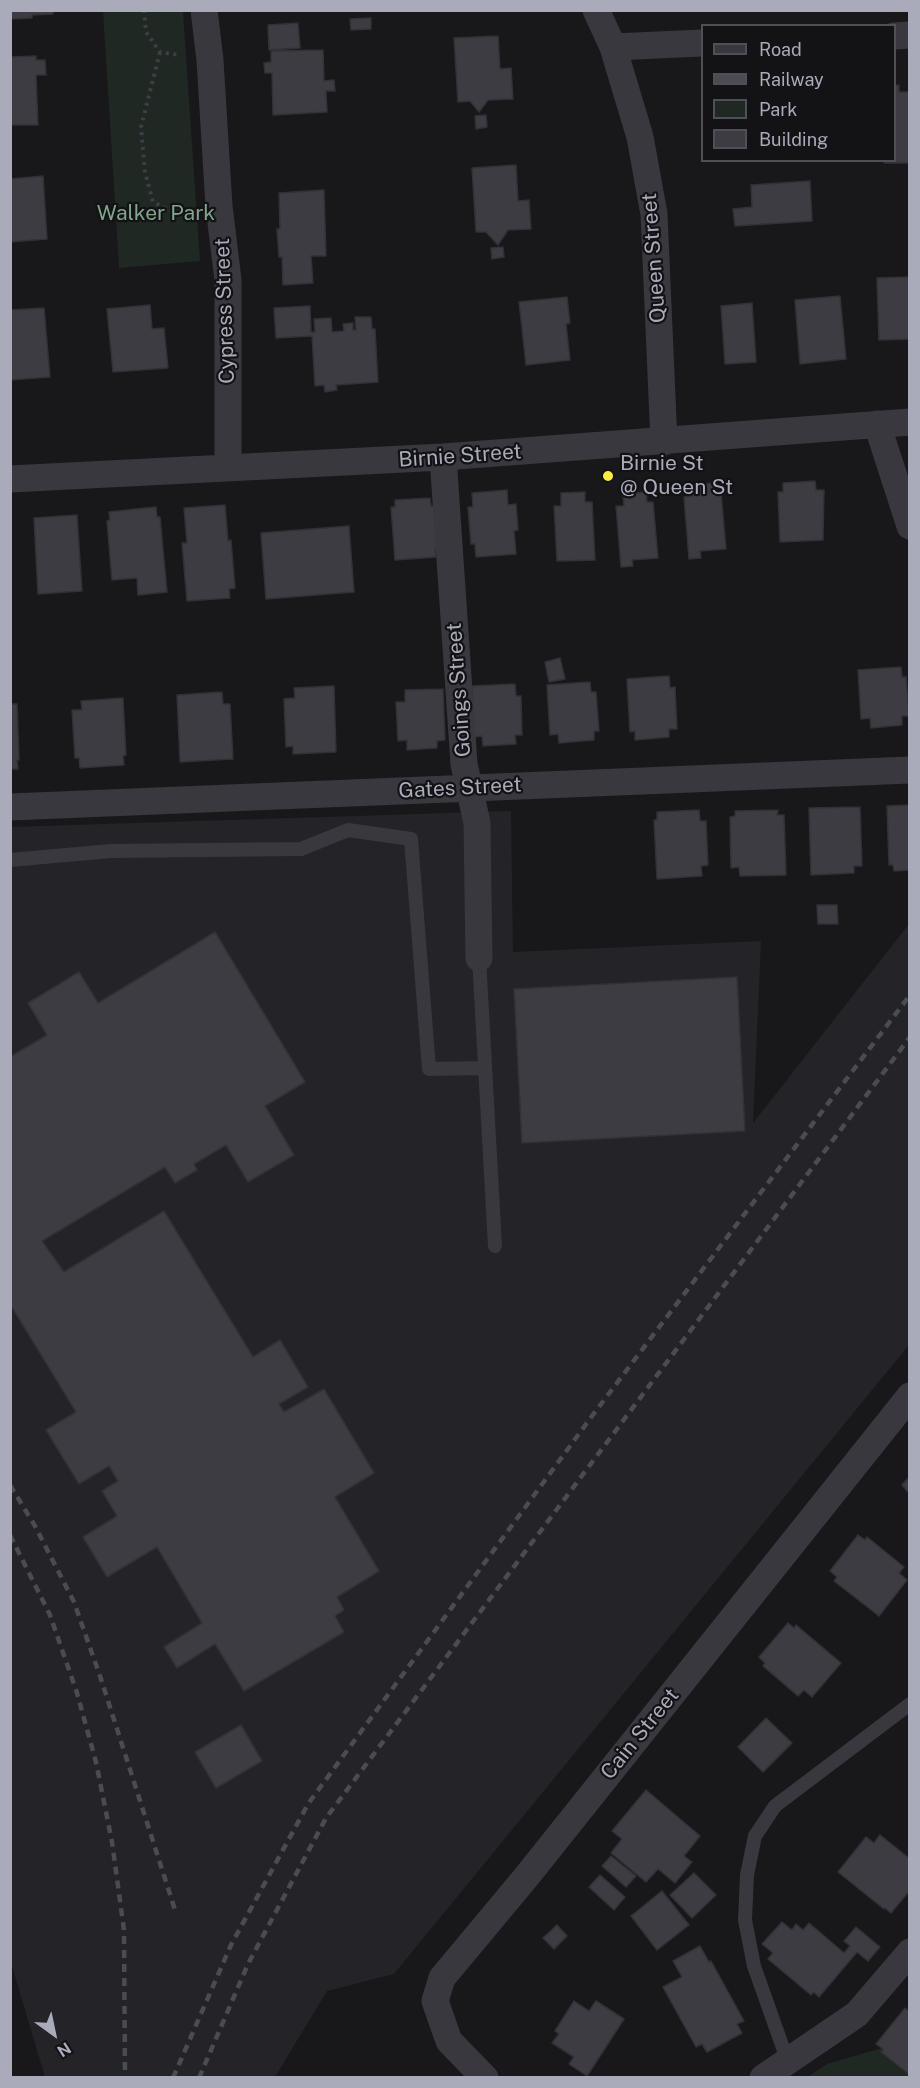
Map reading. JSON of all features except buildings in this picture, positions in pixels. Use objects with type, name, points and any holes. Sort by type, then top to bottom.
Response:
[{"type":"street","name":"Cypress Street","points":[[204,10],[210,60],[219,206],[228,280],[228,468]]},
{"type":"street","name":"Queen Street","points":[[596,10],[613,47],[640,137],[654,214],[664,442]]},
{"type":"street","points":[[613,47],[701,43]]},
{"type":"street","name":"Birnie Street","points":[[10,479],[443,458],[909,422]]},
{"type":"street","points":[[877,424],[909,526]]},
{"type":"street","name":"Goings Street","points":[[443,458],[464,764],[477,823],[480,958]]},
{"type":"street","name":"Gates Street","points":[[10,807],[909,770]]},
{"type":"street","name":"Cain Street","points":[[485,2078],[449,2042],[435,2001],[442,1978],[534,1867],[909,1396]]},
{"type":"street","points":[[763,2078],[857,2014],[909,1952]]},
{"type":"lane","points":[[10,860],[111,851],[301,849],[348,830],[411,839],[429,1069],[485,1068]]},
{"type":"lane","points":[[480,958],[495,1246]]},
{"type":"lane","points":[[788,2062],[754,1966],[746,1920],[747,1875],[755,1836],[775,1806],[909,1704]]},
{"type":"path","points":[[144,10],[146,32],[160,52],[210,60]]},
{"type":"path","points":[[160,52],[141,127],[145,172],[153,202],[178,213],[219,206]]},
{"type":"shaded area","points":[[511,811],[513,952],[761,941],[753,1123],[909,924],[909,1345],[394,1974],[327,1991],[275,2077],[45,2077],[11,1963],[10,827]]},
{"type":"green space","name":"Walker Park","points":[[103,11],[183,11],[200,261],[119,268]]},
{"type":"green space","points":[[909,2040],[909,2077],[806,2078],[827,2064]]},
{"type":"railway","points":[[173,2078],[231,1945],[308,1804],[592,1416],[910,995]]},
{"type":"railway","points":[[199,2078],[248,1964],[326,1818],[910,1037]]},
{"type":"railway","points":[[10,1485],[35,1526],[74,1602],[176,1913]]},
{"type":"railway","points":[[10,1535],[50,1615],[77,1693],[96,1762],[112,1842],[124,1930],[125,2078]]},
{"type":"place","name":"Birnie St @ Queen St","points":[[608,476]]}]
